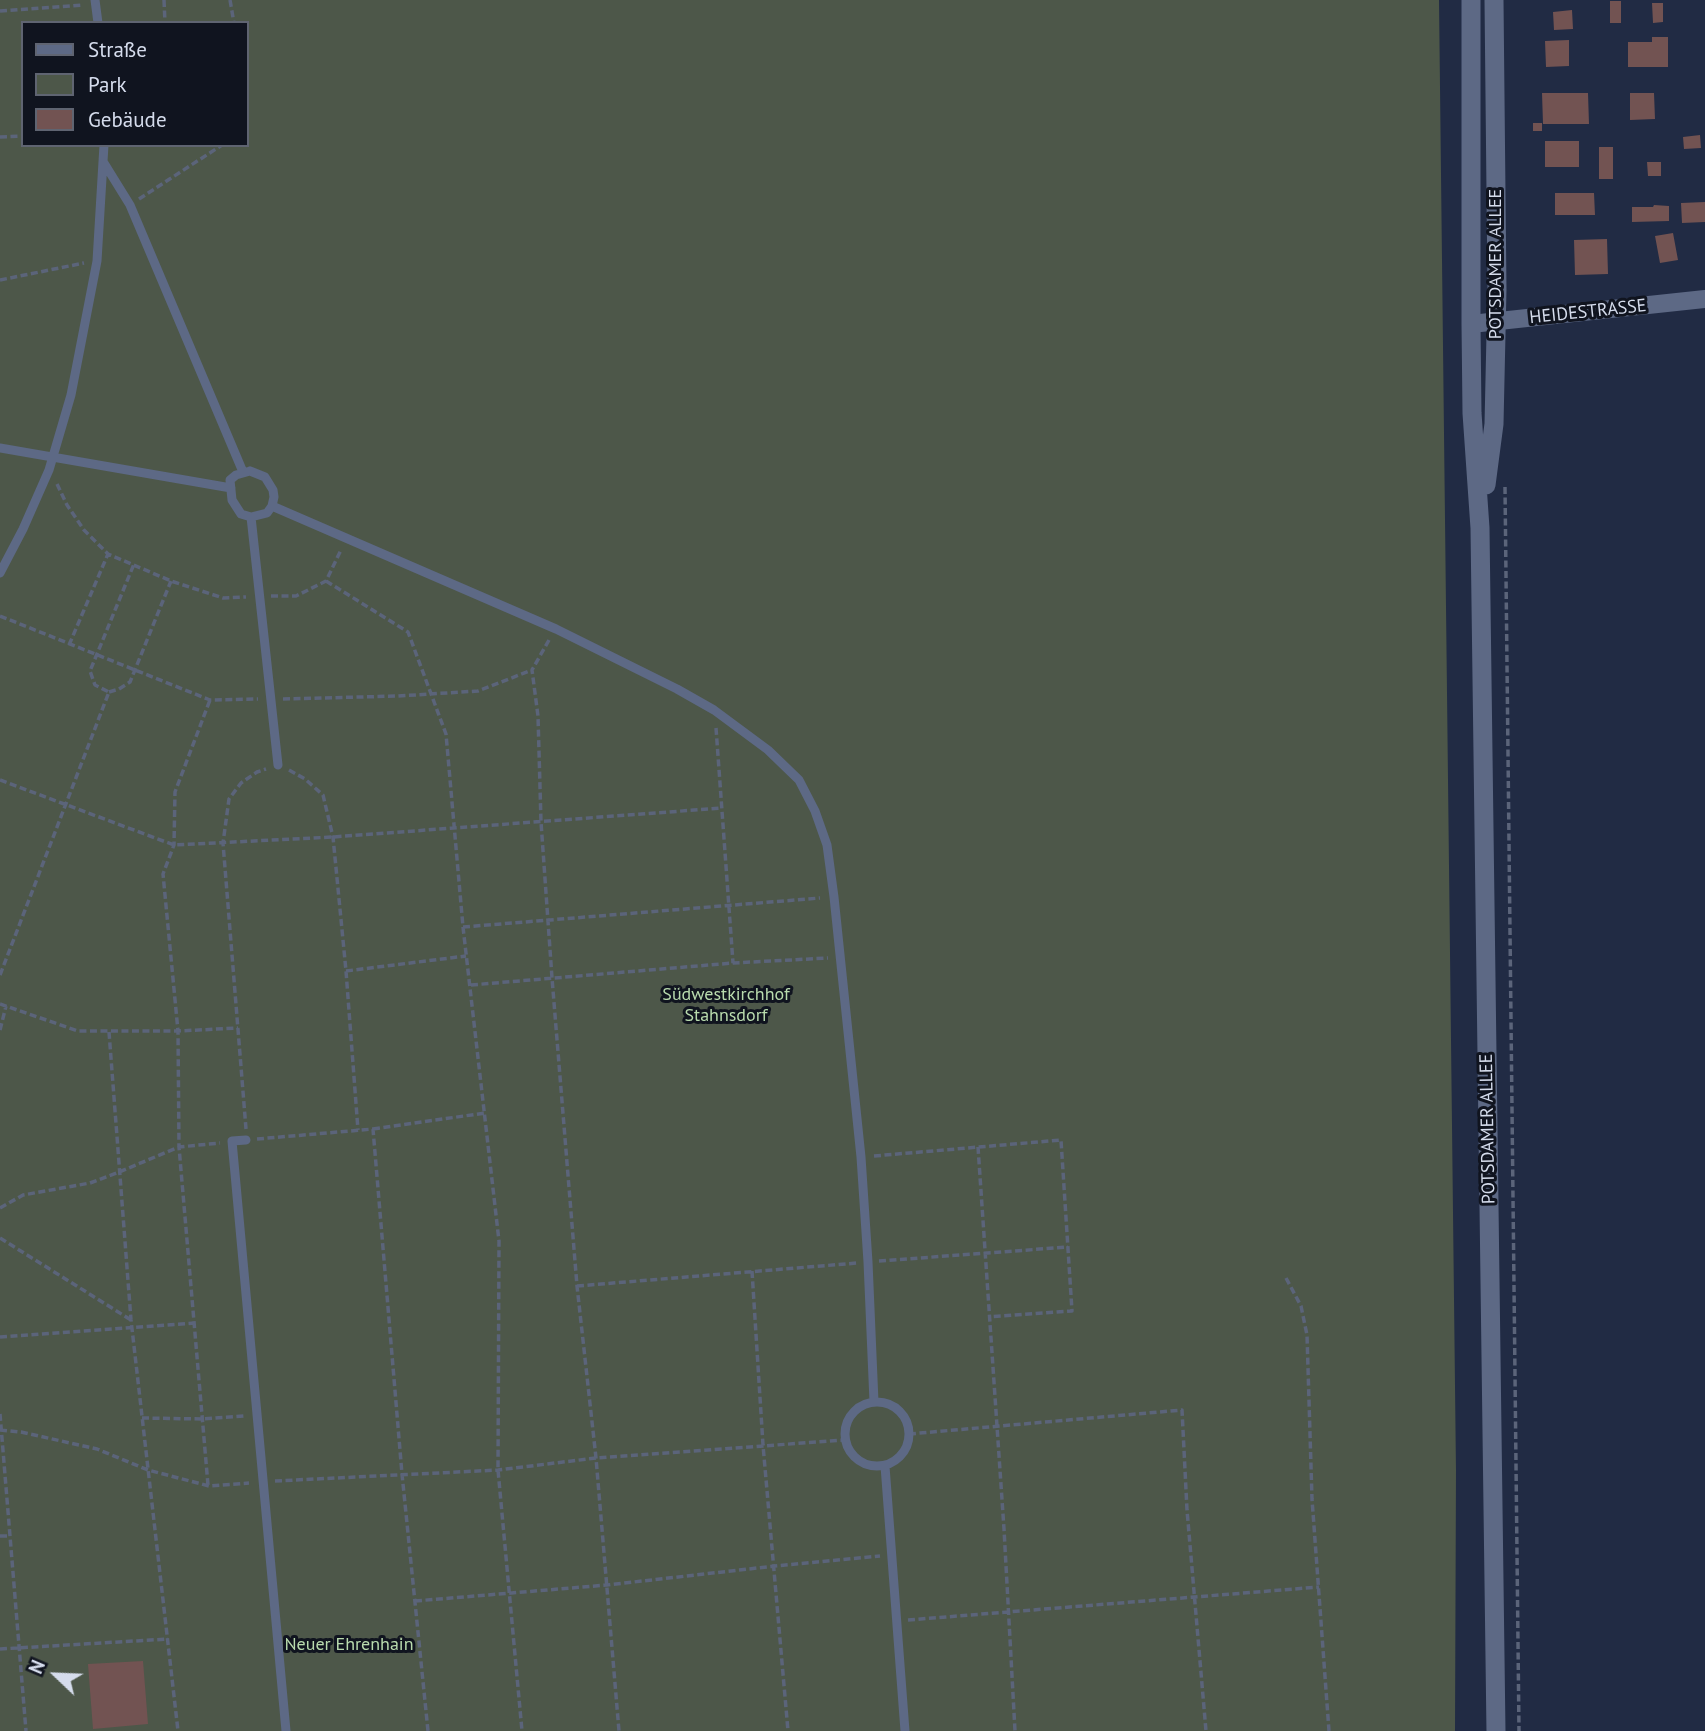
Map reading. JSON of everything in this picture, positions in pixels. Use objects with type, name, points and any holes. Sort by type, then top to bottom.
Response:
[{"type":"street","name":"POTSDAMER ALLEE","points":[[1471,0],[1472,413],[1480,528],[1496,1731]]},
{"type":"street","name":"POTSDAMER ALLEE","points":[[1480,528],[1494,424],[1494,0]]},
{"type":"street","name":"HEIDESTRASSE","points":[[1471,324],[1705,299]]},
{"type":"lane","points":[[95,2],[98,21]]},
{"type":"lane","points":[[0,573],[49,470],[71,395],[97,261],[104,147]]},
{"type":"lane","points":[[103,162],[130,205],[243,472]]},
{"type":"lane","points":[[0,448],[231,488]]},
{"type":"lane","points":[[243,472],[258,473],[265,477],[273,490],[272,506],[267,513],[251,517],[241,514],[232,500],[231,488],[230,480],[243,472]]},
{"type":"lane","points":[[272,506],[556,629],[677,689],[714,710],[768,750],[799,780],[815,811],[827,845],[834,897],[861,1157],[874,1402]]},
{"type":"lane","points":[[251,517],[278,765]]},
{"type":"lane","points":[[246,1140],[232,1141],[286,1731]]},
{"type":"lane","points":[[874,1402],[894,1407],[902,1414],[909,1434],[908,1445],[902,1454],[885,1466],[864,1464],[848,1450],[845,1440],[848,1419],[855,1410],[874,1402]]},
{"type":"lane","points":[[885,1466],[905,1731]]},
{"type":"path","points":[[164,0],[165,21]]},
{"type":"path","points":[[230,0],[234,21]]},
{"type":"path","points":[[0,10],[95,2]]},
{"type":"path","points":[[0,136],[21,136]]},
{"type":"path","points":[[130,205],[219,147]]},
{"type":"path","points":[[0,280],[97,261]]},
{"type":"path","points":[[49,470],[84,530],[108,554],[172,581],[223,598],[296,596],[326,581],[347,538]]},
{"type":"path","points":[[1505,480],[1519,1731]]},
{"type":"path","points":[[69,645],[108,554]]},
{"type":"path","points":[[134,564],[90,671],[95,685],[110,692],[130,682],[172,581]]},
{"type":"path","points":[[326,581],[408,632],[446,734],[463,927],[499,1241],[498,1470],[522,1731]]},
{"type":"path","points":[[0,616],[210,700],[478,691],[532,670]]},
{"type":"path","points":[[556,629],[532,670],[538,716],[541,822],[577,1286],[596,1458],[619,1731]]},
{"type":"path","points":[[0,975],[110,692]]},
{"type":"path","points":[[209,1486],[179,1147],[178,1031],[163,874],[174,845],[175,792],[210,700]]},
{"type":"path","points":[[714,710],[733,963]]},
{"type":"path","points":[[358,1130],[333,837],[323,796],[305,779],[278,765],[257,772],[241,783],[229,799],[223,843],[246,1140],[373,1129],[485,1113]]},
{"type":"path","points":[[0,780],[174,845],[455,829],[722,808]]},
{"type":"path","points":[[463,927],[834,897]]},
{"type":"path","points":[[346,971],[467,956]]},
{"type":"path","points":[[471,985],[733,963],[840,957]]},
{"type":"path","points":[[0,1004],[78,1031],[238,1028]]},
{"type":"path","points":[[0,1030],[6,1006]]},
{"type":"path","points":[[109,1032],[131,1320],[178,1731]]},
{"type":"path","points":[[373,1129],[402,1474],[428,1731]]},
{"type":"path","points":[[861,1157],[1061,1140],[1072,1311],[988,1317]]},
{"type":"path","points":[[0,1208],[23,1195],[90,1182],[179,1147],[232,1141]]},
{"type":"path","points":[[978,1147],[1015,1731]]},
{"type":"path","points":[[0,1238],[131,1320]]},
{"type":"path","points":[[577,1286],[1068,1247]]},
{"type":"path","points":[[752,1271],[763,1445],[789,1731]]},
{"type":"path","points":[[1286,1278],[1301,1306],[1307,1335],[1312,1499],[1329,1731]]},
{"type":"path","points":[[0,1337],[195,1323]]},
{"type":"path","points":[[909,1434],[1182,1410],[1187,1510],[1206,1731]]},
{"type":"path","points":[[0,1414],[26,1731]]},
{"type":"path","points":[[142,1418],[257,1416]]},
{"type":"path","points":[[0,1430],[97,1449],[148,1470],[209,1486],[498,1470],[596,1458],[845,1440]]},
{"type":"path","points":[[0,1536],[9,1535]]},
{"type":"path","points":[[415,1601],[510,1594],[890,1555]]},
{"type":"path","points":[[896,1620],[1319,1587]]},
{"type":"path","points":[[0,1649],[168,1639]]},
{"type":"green space","name":"Südwestkirchhof Stahnsdorf","points":[[0,0],[1439,0],[1456,1470],[1455,1731],[0,1731]]},
{"type":"building","points":[[1610,1],[1621,1],[1621,23],[1610,23]]},
{"type":"building","points":[[1652,3],[1663,3],[1663,22],[1653,23]]},
{"type":"building","points":[[1572,10],[1573,29],[1554,30],[1553,12]]},
{"type":"building","points":[[1652,37],[1668,37],[1668,67],[1628,67],[1628,42],[1652,42]]},
{"type":"building","points":[[1569,40],[1569,66],[1546,67],[1545,41]]},
{"type":"building","points":[[1542,93],[1588,93],[1589,124],[1543,124]]},
{"type":"building","points":[[1630,93],[1654,93],[1655,119],[1630,120]]},
{"type":"building","points":[[1533,123],[1542,123],[1542,131],[1533,131]]},
{"type":"building","points":[[1700,135],[1701,148],[1684,149],[1683,137]]},
{"type":"building","points":[[1545,141],[1579,141],[1579,167],[1545,167]]},
{"type":"building","points":[[1599,147],[1613,147],[1613,179],[1599,179]]},
{"type":"building","points":[[1647,162],[1661,162],[1661,176],[1648,176]]},
{"type":"building","points":[[1555,193],[1594,193],[1595,215],[1555,215]]},
{"type":"building","points":[[1705,202],[1705,222],[1682,223],[1681,203]]},
{"type":"building","points":[[1669,206],[1669,221],[1632,222],[1632,207]]},
{"type":"building","points":[[1673,233],[1678,260],[1660,263],[1655,236]]},
{"type":"building","points":[[1607,239],[1608,274],[1575,275],[1574,240]]},
{"type":"building","points":[[143,1661],[148,1724],[93,1729],[88,1664]]},
{"type":"park label","name":"Neuer Ehrenhain","points":[[349,1645]]}]
